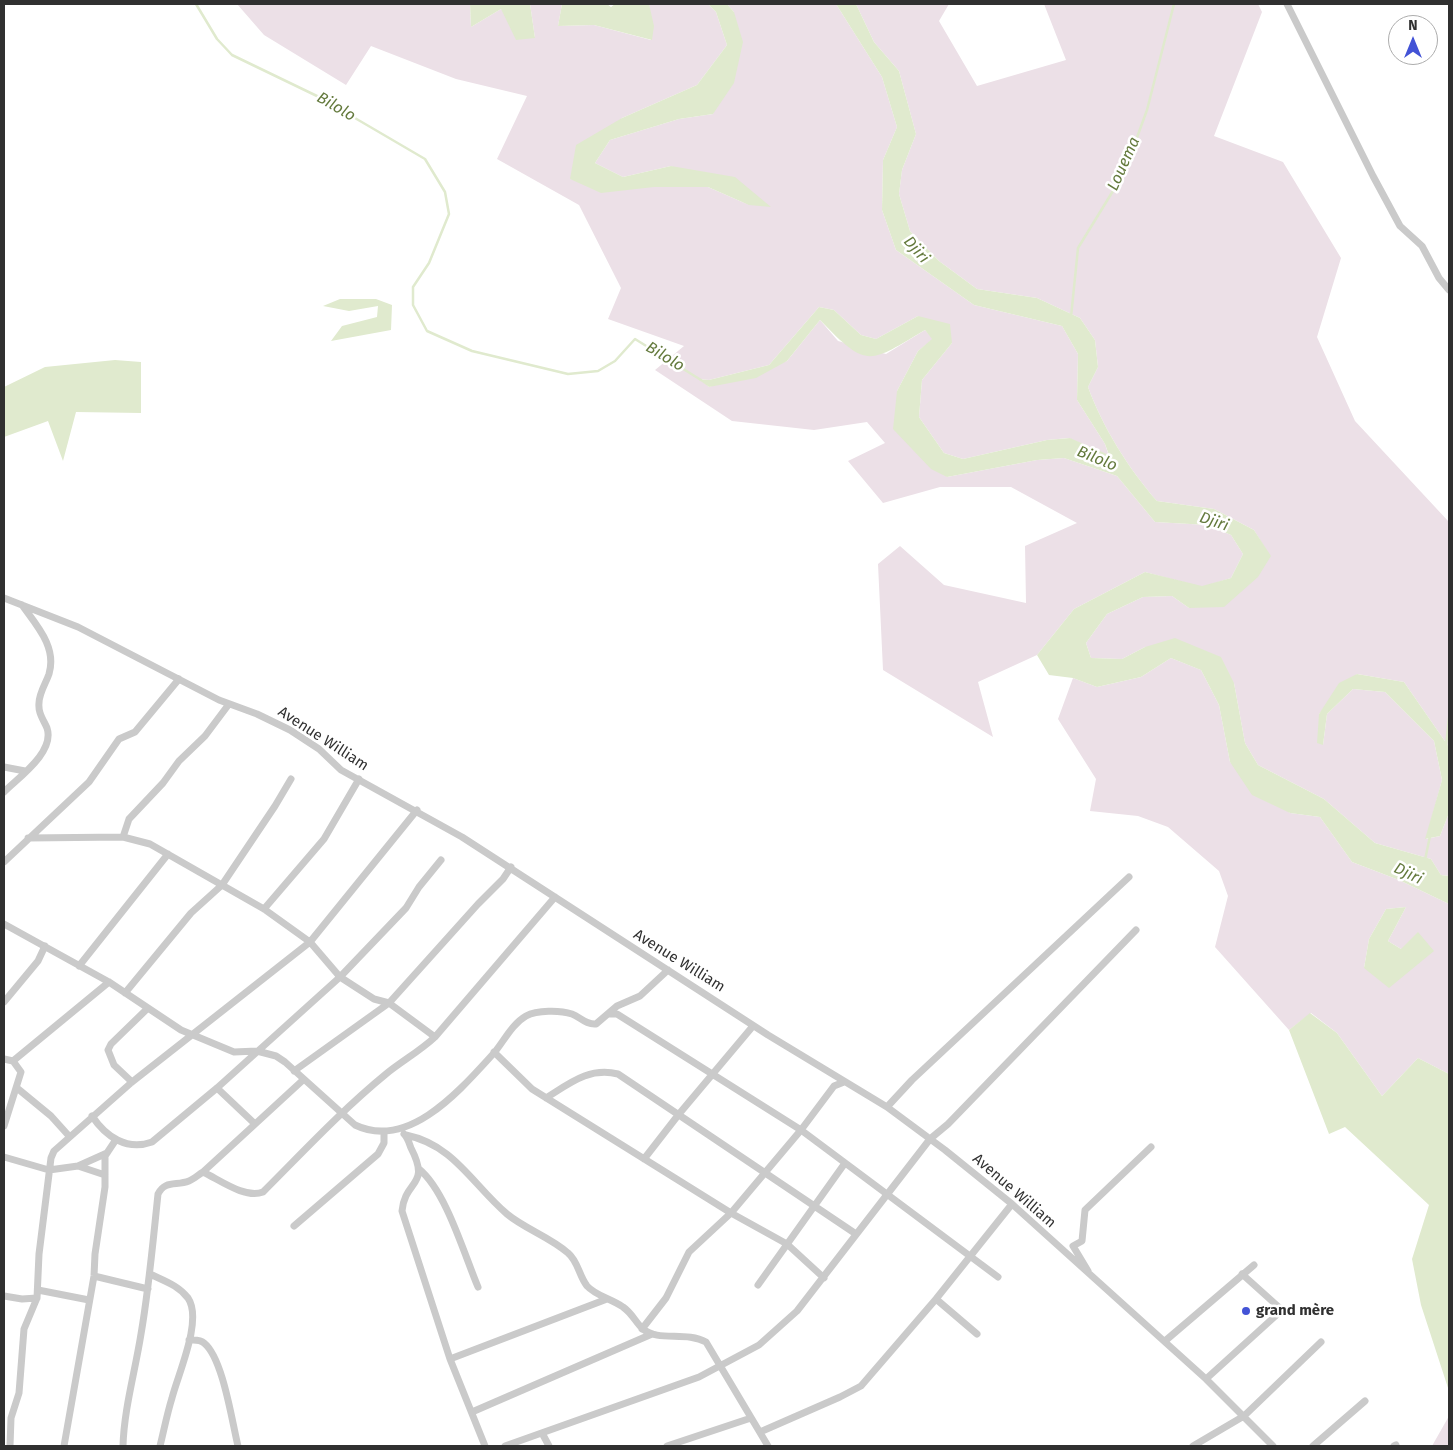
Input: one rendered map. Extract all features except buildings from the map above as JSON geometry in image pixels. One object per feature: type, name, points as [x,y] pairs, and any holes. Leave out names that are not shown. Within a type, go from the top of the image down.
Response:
[{"type":"street","points":[[1287,4],[1400,226],[1422,246],[1438,278],[1449,290]]},
{"type":"street","name":"Avenue William","points":[[4,598],[78,627],[178,680],[290,730],[319,749],[341,770],[417,810],[510,867],[753,1026],[887,1107],[1012,1204],[1206,1379],[1273,1446]]},
{"type":"street","points":[[4,792],[44,751],[48,740],[47,728],[40,717],[38,702],[49,673],[52,658],[46,639],[21,605]]},
{"type":"street","points":[[4,862],[88,782],[119,739],[135,732],[178,680]]},
{"type":"street","points":[[124,837],[129,819],[163,783],[178,761],[205,736],[229,704]]},
{"type":"street","points":[[4,767],[25,771]]},
{"type":"street","points":[[125,993],[192,913],[222,885],[275,806],[290,779]]},
{"type":"street","points":[[264,909],[324,839],[359,779]]},
{"type":"street","points":[[10,1446],[11,1418],[19,1393],[24,1329],[37,1298],[39,1254],[49,1170],[54,1151],[132,1082],[310,942],[417,810]]},
{"type":"street","points":[[28,838],[124,837],[150,844],[264,909],[310,942],[340,977],[374,999],[389,1003],[435,1037]]},
{"type":"street","points":[[79,966],[168,854]]},
{"type":"street","points":[[92,1116],[105,1133],[115,1141],[143,1145],[152,1142],[217,1088],[340,977],[406,908],[419,886],[442,860]]},
{"type":"street","points":[[294,1071],[389,1003],[478,904],[503,880],[510,867]]},
{"type":"street","points":[[887,1107],[912,1080],[1129,877]]},
{"type":"street","points":[[203,1172],[247,1193],[256,1194],[263,1192],[341,1114],[385,1074],[425,1047],[435,1037],[555,897]]},
{"type":"street","points":[[4,924],[109,982],[192,1035],[234,1052],[256,1051],[276,1056],[285,1062],[341,1114],[365,1130],[397,1130],[427,1117],[494,1052],[516,1024],[528,1015],[558,1012],[572,1014],[593,1025],[599,1023],[605,1015],[617,1006],[640,996],[668,970]]},
{"type":"street","points":[[505,1446],[699,1377],[759,1344],[781,1327],[824,1278],[930,1139],[948,1124],[1136,930]]},
{"type":"street","points":[[4,1002],[38,961],[44,946]]},
{"type":"street","points":[[13,1061],[109,982]]},
{"type":"street","points":[[132,1082],[114,1065],[108,1050],[111,1044],[148,1008]]},
{"type":"street","points":[[605,1015],[617,1014],[801,1130],[998,1277]]},
{"type":"street","points":[[644,1159],[753,1026]]},
{"type":"street","points":[[494,1052],[519,1078],[546,1098],[731,1213],[787,1244],[824,1278]]},
{"type":"street","points":[[4,1059],[13,1061],[21,1072],[4,1126]]},
{"type":"street","points":[[546,1098],[588,1074],[603,1071],[618,1074],[856,1234]]},
{"type":"street","points":[[123,1446],[123,1422],[130,1398],[148,1289],[158,1194],[161,1188],[170,1183],[191,1180],[203,1172],[303,1080]]},
{"type":"street","points":[[642,1329],[666,1298],[689,1252],[731,1213],[801,1130],[834,1086],[844,1082]]},
{"type":"street","points":[[17,1088],[51,1116],[69,1136]]},
{"type":"street","points":[[217,1088],[255,1124]]},
{"type":"street","points":[[397,1130],[434,1144],[450,1156],[507,1214],[568,1253],[582,1273],[587,1285],[607,1299],[623,1307],[642,1329],[652,1334],[683,1335],[706,1342],[768,1446]]},
{"type":"street","points":[[294,1226],[378,1154],[384,1143],[384,1131]]},
{"type":"street","points":[[406,1135],[418,1157],[420,1175],[406,1196],[402,1211],[450,1359],[485,1446]]},
{"type":"street","points":[[64,1446],[94,1276],[107,1153],[115,1141]]},
{"type":"street","points":[[1092,1277],[1073,1246],[1082,1241],[1085,1210],[1151,1147]]},
{"type":"street","points":[[4,1157],[49,1170],[78,1166],[107,1153]]},
{"type":"street","points":[[758,1285],[845,1163]]},
{"type":"street","points":[[78,1166],[105,1175]]},
{"type":"street","points":[[419,1169],[431,1180],[446,1209],[478,1286]]},
{"type":"street","points":[[760,1432],[840,1398],[861,1386],[936,1299],[969,1254],[1012,1204]]},
{"type":"street","points":[[1165,1342],[1254,1265]]},
{"type":"street","points":[[150,1274],[174,1284],[189,1300],[193,1312],[189,1340],[170,1402],[160,1446]]},
{"type":"street","points":[[1206,1379],[1282,1310],[1242,1274]]},
{"type":"street","points":[[94,1276],[148,1289]]},
{"type":"street","points":[[38,1290],[89,1300]]},
{"type":"street","points":[[4,1296],[22,1299],[37,1298]]},
{"type":"street","points":[[450,1359],[607,1299]]},
{"type":"street","points":[[936,1299],[977,1334]]},
{"type":"street","points":[[472,1412],[652,1334]]},
{"type":"street","points":[[189,1340],[200,1340],[209,1349],[224,1382],[238,1446]]},
{"type":"street","points":[[1193,1446],[1244,1416],[1321,1342]]},
{"type":"street","points":[[1313,1446],[1365,1401]]},
{"type":"street","points":[[667,1446],[752,1418]]},
{"type":"street","points":[[542,1433],[549,1446]]},
{"type":"shaded area","points":[[237,4],[470,4],[471,27],[501,9],[535,38],[530,4],[562,4],[558,26],[594,25],[651,40],[649,4],[708,4],[716,12],[727,45],[697,85],[622,118],[570,179],[654,187],[708,187],[749,205],[671,166],[623,177],[595,163],[610,140],[679,119],[713,114],[734,12],[727,4],[836,4],[882,77],[897,127],[883,160],[882,210],[896,250],[974,305],[1062,326],[1078,354],[1077,400],[1105,444],[1109,456],[1069,438],[1047,440],[963,459],[944,453],[919,417],[922,380],[952,343],[918,316],[876,339],[861,335],[834,310],[819,307],[769,365],[709,380],[700,379],[709,387],[787,361],[820,320],[838,341],[886,354],[925,330],[933,339],[918,351],[897,391],[947,477],[1037,460],[1064,458],[1117,476],[1155,522],[1208,525],[1231,535],[1243,554],[1231,578],[1202,587],[1145,572],[1074,609],[1037,655],[978,682],[993,737],[883,670],[878,564],[900,546],[944,585],[1026,603],[1025,546],[1077,523],[1011,487],[940,487],[883,503],[848,461],[885,443],[867,422],[814,430],[732,421],[655,370],[684,346],[608,319],[621,288],[579,205],[497,159],[527,96],[456,79],[371,46],[346,85],[264,35]]},
{"type":"shaded area","points":[[856,4],[949,4],[939,21],[977,86],[1066,60],[1044,4],[1258,4],[1262,12],[1214,136],[1283,162],[1341,258],[1317,337],[1355,421],[1449,522],[1449,747],[1404,682],[1357,674],[1319,714],[1323,745],[1327,714],[1353,689],[1385,692],[1434,741],[1442,780],[1426,839],[1440,836],[1449,813],[1449,876],[1441,875],[1431,859],[1375,843],[1324,799],[1258,765],[1245,743],[1234,683],[1145,647],[1122,659],[1091,658],[1086,643],[1107,614],[1143,597],[1172,596],[1189,608],[1270,556],[1254,530],[1214,509],[1157,501],[1147,489],[1109,433],[1088,387],[1098,367],[1095,340],[1080,318],[1037,298],[977,289],[939,261],[910,231],[899,194],[902,170],[916,134],[899,71],[874,42]]},
{"type":"shaded area","points":[[1171,658],[1201,670],[1219,705],[1230,762],[1290,813],[1320,817],[1352,862],[1399,880],[1449,904],[1449,1074],[1418,1058],[1382,1096],[1337,1033],[1311,1013],[1289,1030],[1215,947],[1228,896],[1219,871],[1168,827],[1138,816],[1090,811],[1096,779],[1058,719],[1073,678],[1097,687],[1141,677]],"holes":[[[1406,907],[1388,941],[1401,949],[1364,968],[1369,939],[1386,909]]]},
{"type":"shaded area","points":[[1449,1416],[1449,1446],[1432,1446]]},
{"type":"water","points":[[470,4],[530,4],[535,38],[516,40],[501,9],[471,27]]},
{"type":"water","points":[[562,4],[607,4],[611,7],[615,4],[649,4],[654,26],[652,40],[594,25],[558,26]]},
{"type":"water","points":[[708,4],[727,4],[734,12],[743,42],[734,83],[713,114],[679,119],[610,140],[595,163],[623,177],[671,166],[735,177],[771,207],[749,205],[708,187],[654,187],[601,193],[570,179],[576,145],[622,118],[697,85],[727,45],[716,12]]},
{"type":"water","name":"Djiri","points":[[836,4],[856,4],[874,42],[899,71],[916,134],[902,170],[899,194],[910,231],[939,261],[977,289],[1037,298],[1080,318],[1095,340],[1098,367],[1088,387],[1109,433],[1147,489],[1157,501],[1214,509],[1254,530],[1271,556],[1258,577],[1224,607],[1189,608],[1172,596],[1143,597],[1107,614],[1086,643],[1091,658],[1122,659],[1145,647],[1175,638],[1221,657],[1234,683],[1245,743],[1258,765],[1324,799],[1375,843],[1431,859],[1441,875],[1449,876],[1449,904],[1399,880],[1352,862],[1320,817],[1290,813],[1252,795],[1230,762],[1219,705],[1201,670],[1171,658],[1141,677],[1097,687],[1073,678],[1049,675],[1037,655],[1074,609],[1145,572],[1202,586],[1231,578],[1243,554],[1231,535],[1208,525],[1155,522],[1117,476],[1064,458],[1037,460],[947,477],[931,469],[893,429],[897,391],[918,351],[932,339],[925,330],[880,355],[870,356],[860,354],[849,347],[820,320],[787,361],[756,378],[709,387],[698,379],[709,380],[769,365],[819,307],[834,310],[861,335],[876,339],[918,316],[950,324],[952,343],[922,380],[919,417],[944,453],[963,459],[1047,440],[1070,438],[1109,455],[1105,444],[1077,400],[1078,354],[1062,326],[974,305],[896,250],[882,210],[883,160],[897,127],[882,77]]},
{"type":"water","points":[[340,299],[376,299],[392,305],[391,330],[331,341],[342,326],[377,317],[378,306],[349,311],[323,306]]},
{"type":"water","points":[[115,360],[141,362],[141,413],[76,412],[63,461],[48,421],[4,437],[4,387],[45,367]]},
{"type":"water","points":[[1357,674],[1404,682],[1449,747],[1449,813],[1440,836],[1425,839],[1442,780],[1434,741],[1385,692],[1353,689],[1327,714],[1323,745],[1317,743],[1319,714],[1339,683]]},
{"type":"water","points":[[1406,907],[1388,941],[1401,949],[1418,932],[1434,951],[1389,988],[1364,968],[1369,939],[1386,909]]},
{"type":"water","points":[[1310,1013],[1337,1033],[1382,1096],[1418,1058],[1449,1074],[1449,1391],[1421,1305],[1412,1259],[1429,1205],[1345,1127],[1329,1134],[1289,1030]]},
{"type":"waterway","name":"Bilolo","points":[[196,4],[217,39],[232,55],[319,97],[425,159],[445,192],[449,214],[429,263],[413,287],[413,305],[427,331],[472,351],[568,374],[598,371],[615,361],[635,339],[701,380]]},
{"type":"waterway","name":"Louema","points":[[1071,317],[1078,248],[1124,173],[1147,110],[1174,4]]},
{"type":"waterway","points":[[1446,746],[1449,718]]},
{"type":"waterway","points":[[1425,860],[1430,836]]},
{"type":"place","name":"grand mère","points":[[1246,1311]]}]
